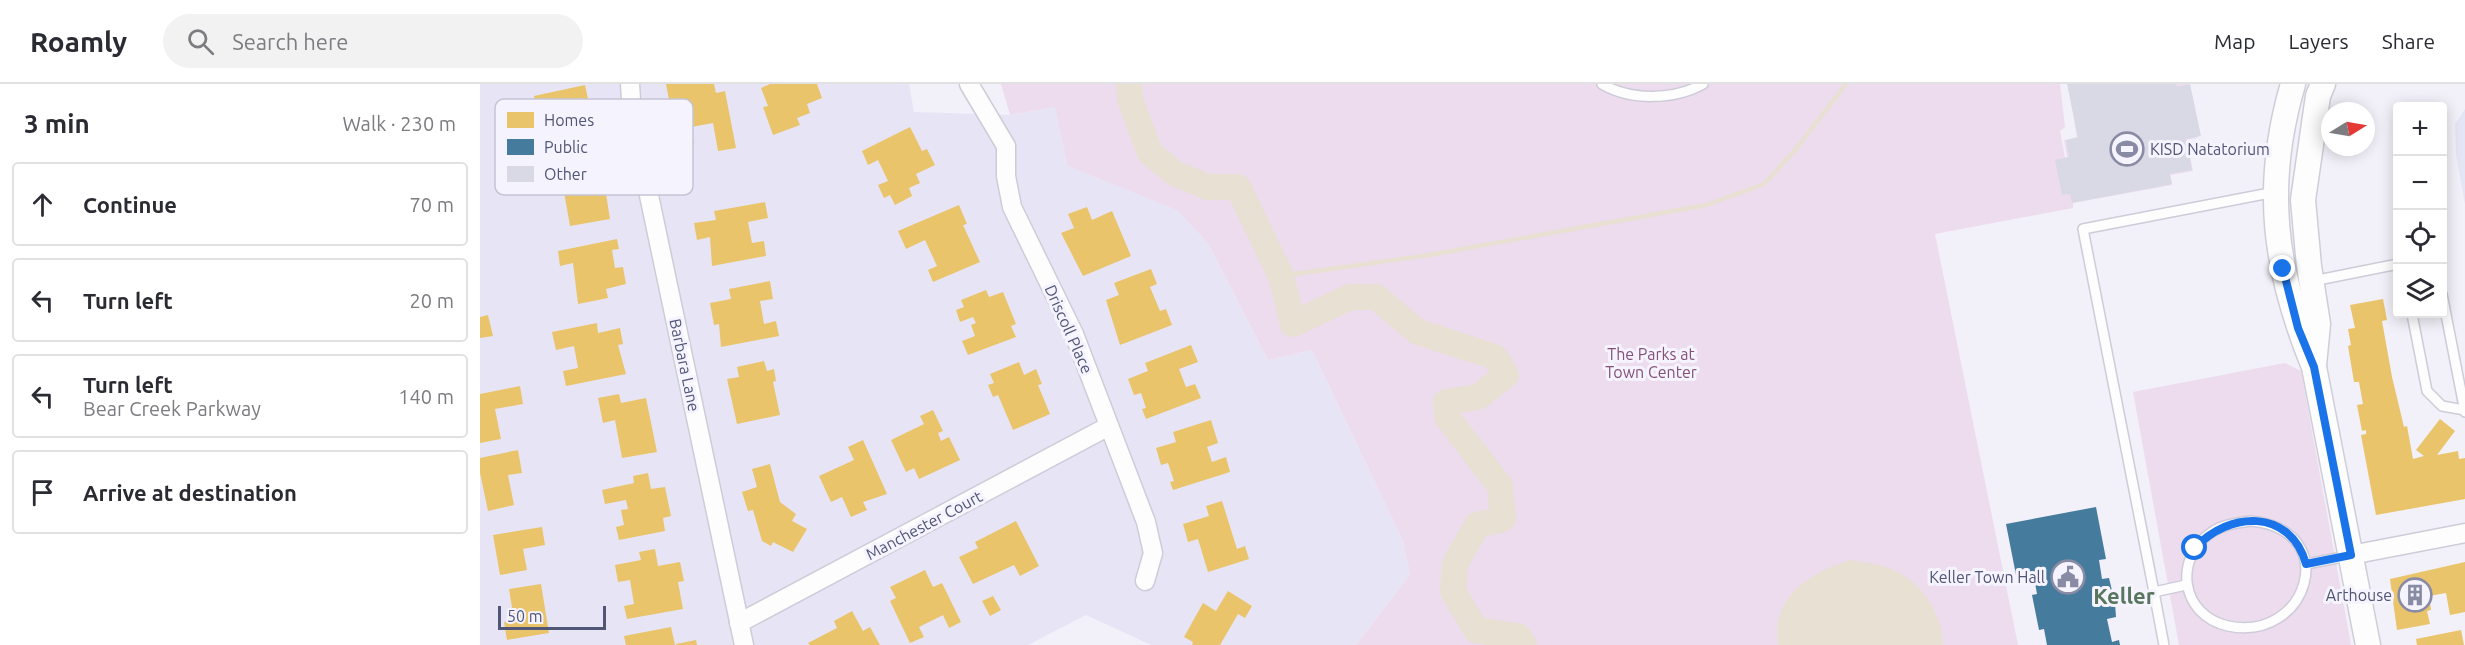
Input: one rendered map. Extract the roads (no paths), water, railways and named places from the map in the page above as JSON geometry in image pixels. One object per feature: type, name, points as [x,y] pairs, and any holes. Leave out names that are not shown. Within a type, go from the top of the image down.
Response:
[{"type":"main road","points":[[2293,84],[2283,118],[2274,208],[2283,269],[2298,328],[2314,367],[2368,645]]},
{"type":"main road","points":[[2314,367],[2318,324],[2311,282],[2303,200],[2314,117],[2323,84]]},
{"type":"street","name":"Barbara Lane","points":[[630,84],[631,99]]},
{"type":"street","name":"Driscoll Place","points":[[969,84],[1006,146],[1006,176],[1012,207],[1074,334],[1146,522],[1153,553],[1145,581]]},
{"type":"street","name":"Barbara Lane","points":[[649,195],[744,645]]},
{"type":"street","name":"Manchester Court","points":[[739,623],[1109,426]]},
{"type":"street","points":[[2351,555],[2465,533]]},
{"type":"lane","points":[[1602,84],[1620,92],[1651,96],[1681,92],[1703,84]]},
{"type":"lane","points":[[2164,645],[2084,229],[2275,192]]},
{"type":"lane","points":[[2311,282],[2393,265]]},
{"type":"lane","points":[[2413,318],[2427,391],[2442,406],[2465,411],[2447,318]]},
{"type":"lane","points":[[2262,522],[2288,532],[2297,542],[2306,564],[2305,585],[2294,604],[2274,620],[2253,627],[2228,626],[2205,616],[2190,598],[2186,585],[2188,562],[2195,548],[2213,531],[2238,523],[2262,522]]},
{"type":"lane","points":[[2306,564],[2351,555]]},
{"type":"lane","points":[[2154,592],[2186,585]]},
{"type":"waterway","points":[[1129,84],[1130,99],[1150,153],[1176,174],[1208,187],[1238,187],[1281,276],[1293,324],[1350,297],[1376,297],[1418,332],[1495,357],[1506,375],[1478,397],[1446,402],[1447,417],[1500,486],[1503,519],[1477,525],[1455,564],[1453,591],[1476,630],[1518,636],[1524,645]]},
{"type":"waterway","points":[[1281,276],[1429,255],[1706,205],[1764,184],[1796,149],[1846,84]]},
{"type":"place","name":"KISD Natatorium","points":[[2127,149]]},
{"type":"place","name":"Keller Town Hall","points":[[2068,577]]},
{"type":"place","name":"Arthouse","points":[[2415,595]]},
{"type":"district","name":"Keller","points":[[2124,596]]},
{"type":"park label","name":"The Parks at Town Center","points":[[1651,363]]}]
